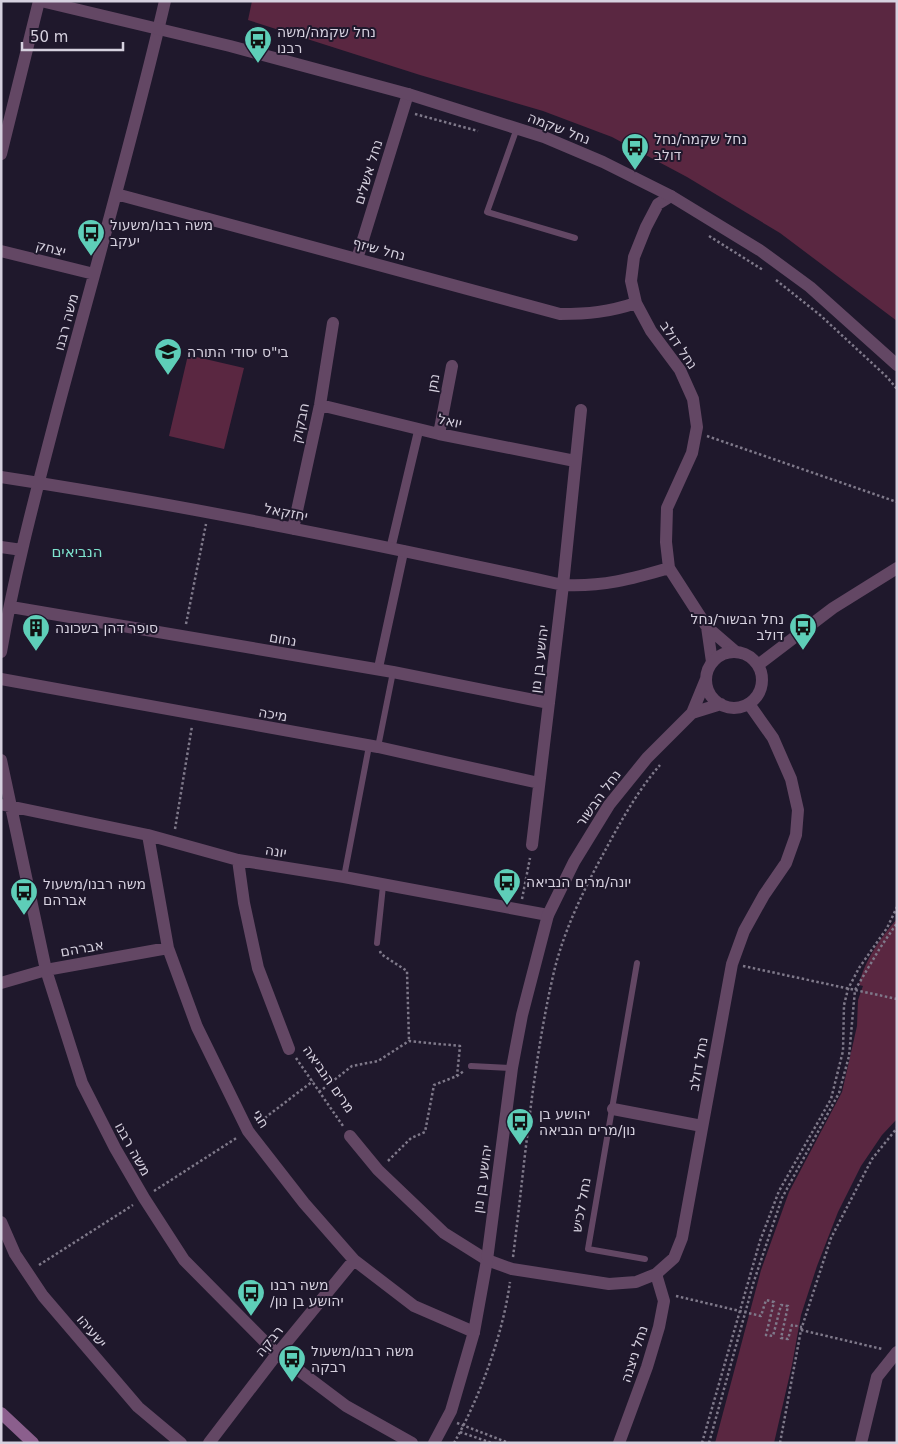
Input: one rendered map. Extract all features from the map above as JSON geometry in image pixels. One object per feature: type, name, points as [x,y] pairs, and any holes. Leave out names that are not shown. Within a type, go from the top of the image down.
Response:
[{"type":"main road","points":[[1,1413],[33,1443]]},
{"type":"street","name":"נחל שקמה","points":[[40,1],[230,46],[408,94],[544,137],[603,162],[671,196],[761,251],[810,287],[897,365]]},
{"type":"street","points":[[1,154],[40,1]]},
{"type":"street","name":"משה רבנו","points":[[1,652],[38,482],[116,194],[164,1]]},
{"type":"street","name":"נחל אשלים","points":[[358,259],[408,94]]},
{"type":"street","name":"נחל שיזף","points":[[116,194],[560,314],[589,314],[614,311],[636,303]]},
{"type":"street","name":"נחל דולב","points":[[671,196],[658,204],[646,227],[634,258],[631,281],[636,303],[651,331],[680,370],[693,399],[697,427],[692,453],[667,508],[665,534],[669,568],[707,627],[736,652]]},
{"type":"street","name":"יצחק","points":[[1,251],[94,274]]},
{"type":"street","name":"חבקוק","points":[[293,529],[320,405],[333,323]]},
{"type":"street","name":"נתן","points":[[439,434],[452,366]]},
{"type":"street","name":"יואל","points":[[320,405],[439,434],[575,461]]},
{"type":"street","name":"יהושע בן נון","points":[[532,846],[563,585],[581,410]]},
{"type":"street","points":[[378,670],[419,429]]},
{"type":"street","name":"יחזקאל","points":[[1,477],[38,482],[398,548],[563,585],[589,586],[623,581],[669,568]]},
{"type":"street","points":[[1,547],[22,550]]},
{"type":"street","points":[[758,665],[833,608],[897,568]]},
{"type":"street","name":"נחום","points":[[10,607],[393,672],[549,703]]},
{"type":"street","name":"נחל דולב","points":[[707,627],[712,662]]},
{"type":"street","points":[[736,652],[749,656],[758,665],[762,683],[760,691],[749,704],[733,708],[721,704],[710,694],[706,679],[708,670],[712,662],[723,654],[736,652]]},
{"type":"street","name":"מיכה","points":[[1,679],[373,746],[539,783]]},
{"type":"street","name":"נחל הבשור","points":[[548,915],[574,862],[609,805],[647,758],[692,713],[706,679]]},
{"type":"street","name":"נחל הבשור","points":[[692,713],[721,704]]},
{"type":"street","name":"נחל דולב","points":[[487,1260],[512,1269],[609,1284],[636,1282],[656,1274],[674,1258],[682,1238],[732,964],[744,931],[764,895],[786,863],[796,835],[798,810],[791,779],[773,738],[749,704]]},
{"type":"street","name":"משה רבנו","points":[[1,760],[6,805],[46,970],[82,1083],[115,1148],[144,1198],[184,1260],[277,1354],[346,1406],[412,1443]]},
{"type":"street","name":"יונה","points":[[6,805],[148,835],[238,860],[548,915]]},
{"type":"street","name":"חגי","points":[[148,835],[168,948],[197,1027],[248,1131],[304,1203],[354,1260],[414,1306],[474,1332]]},
{"type":"street","name":"מרים הנביאה","points":[[238,860],[244,903],[258,968],[289,1049]]},
{"type":"street","name":"יהושע בן נון","points":[[434,1443],[451,1411],[474,1332],[487,1260],[512,1068],[522,1015],[548,915]]},
{"type":"street","name":"אברהם","points":[[1,983],[46,970],[168,948]]},
{"type":"street","points":[[613,1109],[702,1126]]},
{"type":"street","name":"מרים הנביאה","points":[[350,1136],[378,1170],[444,1233],[487,1260]]},
{"type":"street","name":"ישעיהו","points":[[1,1222],[15,1254],[43,1296],[138,1407],[181,1443]]},
{"type":"street","name":"רבקה","points":[[209,1443],[277,1354],[354,1260]]},
{"type":"street","name":"נחל ניצנה","points":[[620,1443],[659,1327],[664,1301],[656,1274]]},
{"type":"street","points":[[862,1443],[877,1377],[897,1352]]},
{"type":"lane","points":[[517,128],[487,212],[575,238]]},
{"type":"lane","points":[[344,878],[373,746],[393,672]]},
{"type":"lane","points":[[377,943],[384,886]]},
{"type":"lane","name":"נחל לכיש","points":[[637,963],[588,1249],[645,1259]]},
{"type":"lane","points":[[471,1066],[512,1068]]},
{"type":"path","points":[[402,111],[485,133]]},
{"type":"path","points":[[707,235],[768,273]]},
{"type":"path","points":[[775,279],[820,315],[887,377],[897,389]]},
{"type":"path","points":[[696,433],[897,502]]},
{"type":"path","points":[[184,637],[208,513]]},
{"type":"path","points":[[173,842],[194,715]]},
{"type":"path","points":[[454,1443],[464,1426],[491,1360],[509,1291],[537,1063],[553,975],[588,882],[608,844],[645,784],[664,760]]},
{"type":"path","points":[[520,910],[532,846]]},
{"type":"path","points":[[702,1443],[760,1241],[779,1191],[831,1099],[843,1051],[844,1005],[848,989],[859,968],[887,928],[897,908]]},
{"type":"path","points":[[709,1443],[745,1313],[782,1198],[839,1093],[848,1056],[855,990],[897,923]]},
{"type":"path","points":[[377,943],[381,954],[406,971],[409,1041]]},
{"type":"path","points":[[732,964],[897,999]]},
{"type":"path","points":[[319,1092],[352,1066],[378,1061],[409,1041],[460,1046],[458,1076]]},
{"type":"path","name":"מרים הנביאה","points":[[289,1049],[350,1136]]},
{"type":"path","points":[[378,1170],[411,1138],[425,1132],[434,1085],[458,1076],[471,1066]]},
{"type":"path","points":[[27,1273],[248,1131],[312,1081]]},
{"type":"path","points":[[780,1443],[802,1328],[831,1238],[872,1159],[897,1128]]},
{"type":"path","points":[[670,1295],[761,1316],[766,1300],[774,1302],[766,1335],[773,1336],[781,1305],[788,1306],[781,1338],[788,1339],[792,1325],[875,1348]]},
{"type":"path","points":[[447,1419],[509,1443]]},
{"type":"path","points":[[460,1432],[492,1443]]},
{"type":"shaded area","points":[[252,1],[897,1],[897,321],[780,233],[687,177],[612,137],[543,111],[420,75],[248,20]]},
{"type":"shaded area","points":[[188,355],[244,368],[224,449],[169,436]]},
{"type":"shaded area","points":[[897,919],[897,1119],[882,1135],[861,1166],[838,1212],[817,1266],[801,1315],[792,1365],[774,1443],[715,1443],[761,1270],[789,1192],[842,1092],[857,1026],[858,1000],[863,986],[859,985],[861,976],[874,950]]},
{"type":"place","name":"נחל שקמה/משה רבנו","points":[[258,64]]},
{"type":"place","name":"נחל שקמה/נחל דולב","points":[[635,171]]},
{"type":"place","name":"משה רבנו/משעול יעקב","points":[[91,257]]},
{"type":"place","name":"בי\"ס יסודי התורה","points":[[168,376]]},
{"type":"place","name":"נחל הבשור/נחל דולב","points":[[803,651]]},
{"type":"place","name":"סופר דהן בשכונה","points":[[36,652]]},
{"type":"place","name":"יונה/מרים הנביאה","points":[[507,906]]},
{"type":"place","name":"משה רבנו/משעול אברהם","points":[[24,916]]},
{"type":"place","name":"יהושע בן נון/מרים הנביאה","points":[[520,1146]]},
{"type":"place","name":"משה רבנו /יהושע בן נון","points":[[251,1317]]},
{"type":"place","name":"משה רבנו/משעול רבקה","points":[[292,1383]]},
{"type":"district","name":"הנביאים","points":[[77,552]]}]
